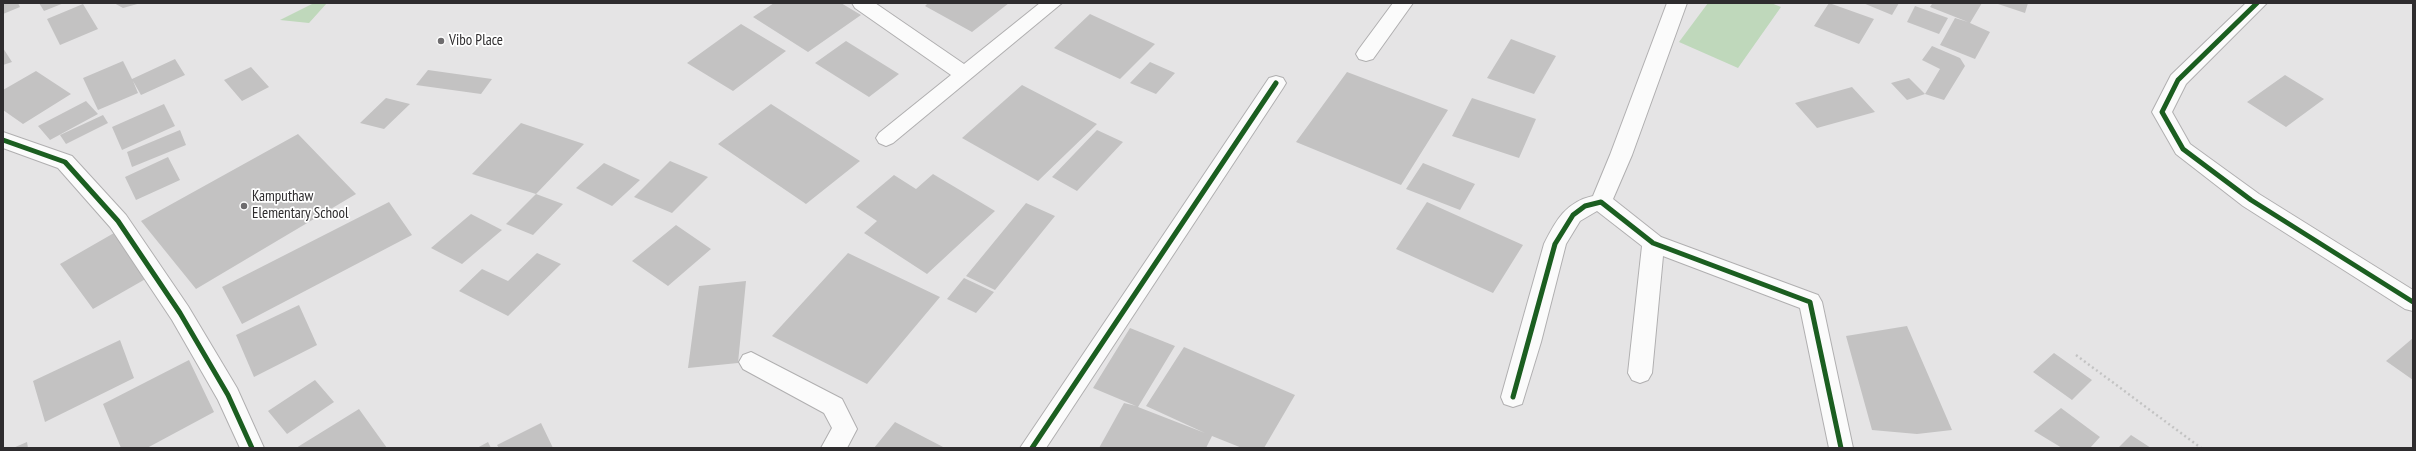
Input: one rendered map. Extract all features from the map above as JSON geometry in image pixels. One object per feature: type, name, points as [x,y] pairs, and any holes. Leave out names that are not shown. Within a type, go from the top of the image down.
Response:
[{"type":"street","points":[[862,3],[964,74]]},
{"type":"street","points":[[886,138],[1052,3]]},
{"type":"street","points":[[1366,54],[1403,3]]},
{"type":"street","points":[[1601,202],[1621,155],[1677,3]]},
{"type":"street","points":[[2256,3],[2178,80],[2162,112],[2183,149],[2251,200],[2413,302]]},
{"type":"street","points":[[1032,448],[1276,83]]},
{"type":"street","points":[[3,140],[65,162],[118,221],[180,313],[228,395],[252,448]]},
{"type":"street","points":[[1513,397],[1538,308],[1547,265],[1557,238],[1578,210],[1590,203],[1601,202],[1653,243],[1810,302],[1841,448]]},
{"type":"street","points":[[1640,373],[1653,243]]},
{"type":"street","points":[[751,362],[833,406],[845,429],[834,448]]},
{"type":"path","points":[[2076,355],[2201,448]]},
{"type":"green space","points":[[314,3],[327,3],[309,23],[280,20]]},
{"type":"green space","points":[[1708,3],[1771,3],[1781,7],[1738,68],[1679,42]]},
{"type":"building","points":[[3,3],[18,3],[20,7],[3,14]]},
{"type":"building","points":[[39,3],[64,3],[44,11]]},
{"type":"building","points":[[114,3],[141,3],[123,8]]},
{"type":"building","points":[[774,3],[841,3],[861,15],[808,52],[753,17]]},
{"type":"building","points":[[928,3],[1009,3],[972,32],[925,6]]},
{"type":"building","points":[[1829,3],[1874,19],[1859,44],[1814,26]]},
{"type":"building","points":[[1863,3],[1899,3],[1892,15]]},
{"type":"building","points":[[1929,3],[1982,3],[1970,23],[1990,32],[1975,59],[1940,45],[1955,18],[1968,22],[1930,7],[1932,4]]},
{"type":"building","points":[[1995,3],[2028,3],[2025,13]]},
{"type":"building","points":[[83,4],[98,29],[60,45],[47,19]]},
{"type":"building","points":[[1915,6],[1948,18],[1939,34],[1907,22]]},
{"type":"building","points":[[1090,14],[1155,44],[1120,79],[1054,48]]},
{"type":"building","points":[[741,24],[786,51],[733,91],[687,63]]},
{"type":"building","points":[[1511,39],[1556,56],[1534,94],[1487,78]]},
{"type":"building","points":[[846,41],[899,74],[869,97],[815,63]]},
{"type":"building","points":[[1932,46],[1960,58],[1965,66],[1944,100],[1925,94],[1940,69],[1922,60]]},
{"type":"building","points":[[3,48],[12,62],[3,65]]},
{"type":"building","points":[[175,59],[185,75],[141,95],[133,81],[138,93],[98,110],[83,78],[123,61],[132,79]]},
{"type":"building","points":[[1150,62],[1175,73],[1156,94],[1130,83]]},
{"type":"building","points":[[251,67],[269,87],[242,101],[224,80]]},
{"type":"building","points":[[428,70],[492,79],[481,94],[416,85]]},
{"type":"building","points":[[36,71],[71,94],[23,124],[3,110],[3,90]]},
{"type":"building","points":[[1347,72],[1448,110],[1401,185],[1296,142]]},
{"type":"building","points":[[2285,75],[2324,99],[2286,127],[2247,102]]},
{"type":"building","points":[[1909,78],[1925,94],[1907,100],[1891,83]]},
{"type":"building","points":[[1022,85],[1097,124],[1038,181],[962,138]]},
{"type":"building","points":[[1852,87],[1875,112],[1817,128],[1795,103]]},
{"type":"building","points":[[386,98],[410,104],[384,129],[360,123]]},
{"type":"building","points":[[1472,98],[1536,119],[1519,158],[1452,136]]},
{"type":"building","points":[[86,101],[98,114],[50,140],[38,126]]},
{"type":"building","points":[[164,104],[175,126],[122,150],[112,127]]},
{"type":"building","points":[[771,104],[860,161],[806,204],[718,144]]},
{"type":"building","points":[[103,115],[108,123],[66,144],[60,135]]},
{"type":"building","points":[[521,123],[584,144],[536,194],[472,174]]},
{"type":"building","points":[[180,130],[186,145],[132,167],[127,152]]},
{"type":"building","points":[[1097,130],[1123,142],[1077,191],[1052,177]]},
{"type":"building","name":"Kamputhaw Elementary School","points":[[298,134],[356,194],[196,289],[141,221]]},
{"type":"building","points":[[168,157],[180,180],[136,200],[125,177]]},
{"type":"building","points":[[670,161],[708,177],[672,213],[634,197]]},
{"type":"building","points":[[604,163],[640,180],[612,206],[576,188]]},
{"type":"building","points":[[1423,163],[1475,184],[1460,210],[1406,189]]},
{"type":"building","points":[[933,174],[995,211],[927,274],[864,233],[877,221],[856,207],[894,175],[916,189]]},
{"type":"building","points":[[536,194],[563,204],[533,235],[506,224]]},
{"type":"building","points":[[389,202],[412,235],[242,324],[222,287]]},
{"type":"building","points":[[1427,202],[1523,245],[1493,293],[1396,249]]},
{"type":"building","points":[[1026,203],[1055,216],[995,290],[966,276]]},
{"type":"building","points":[[471,214],[502,230],[462,264],[431,248]]},
{"type":"building","points":[[676,225],[711,249],[668,286],[632,261]]},
{"type":"building","points":[[114,233],[149,277],[93,309],[60,264]]},
{"type":"building","points":[[537,253],[561,264],[508,316],[459,291],[482,269],[508,281]]},
{"type":"building","points":[[848,253],[940,297],[867,384],[772,336]]},
{"type":"building","points":[[964,278],[994,292],[976,313],[947,299]]},
{"type":"building","points":[[746,281],[738,363],[688,368],[699,286]]},
{"type":"building","points":[[299,305],[317,345],[254,377],[236,335]]},
{"type":"building","points":[[1907,326],[1952,430],[1917,434],[1872,430],[1846,336]]},
{"type":"building","points":[[1130,328],[1175,346],[1138,407],[1205,433],[1146,406],[1184,347],[1295,395],[1264,448],[1242,448],[1212,436],[1206,448],[1099,448],[1124,403],[1136,406],[1093,388]]},
{"type":"building","points":[[2413,338],[2413,380],[2386,361]]},
{"type":"building","points":[[120,340],[134,378],[45,422],[33,381]]},
{"type":"building","points":[[2054,353],[2092,380],[2072,400],[2033,372]]},
{"type":"building","points":[[189,360],[214,412],[147,448],[121,448],[103,404]]},
{"type":"building","points":[[315,380],[334,402],[287,434],[268,411]]},
{"type":"building","points":[[2061,408],[2100,437],[2090,448],[2062,448],[2034,431]]},
{"type":"building","points":[[359,409],[387,448],[296,448]]},
{"type":"building","points":[[895,422],[945,448],[874,448]]},
{"type":"building","points":[[541,423],[553,448],[499,448],[497,445]]},
{"type":"building","points":[[2131,435],[2151,448],[2118,448]]},
{"type":"building","points":[[27,442],[28,448],[13,448]]},
{"type":"building","points":[[488,442],[491,448],[477,448]]},
{"type":"cycle path","points":[[2257,3],[2178,80],[2162,112],[2183,149],[2251,200],[2413,302]]},
{"type":"cycle path","points":[[1032,448],[1276,83]]},
{"type":"cycle path","points":[[3,140],[65,162],[118,221],[180,313],[228,395],[252,448]]},
{"type":"cycle path","points":[[1513,397],[1532,331],[1549,261],[1555,244],[1563,228],[1573,215],[1585,206],[1601,202],[1653,243],[1810,302],[1841,448]]},
{"type":"place","name":"Vibo Place","points":[[441,41]]},
{"type":"place","name":"Kamputhaw Elementary School","points":[[244,206]]}]
